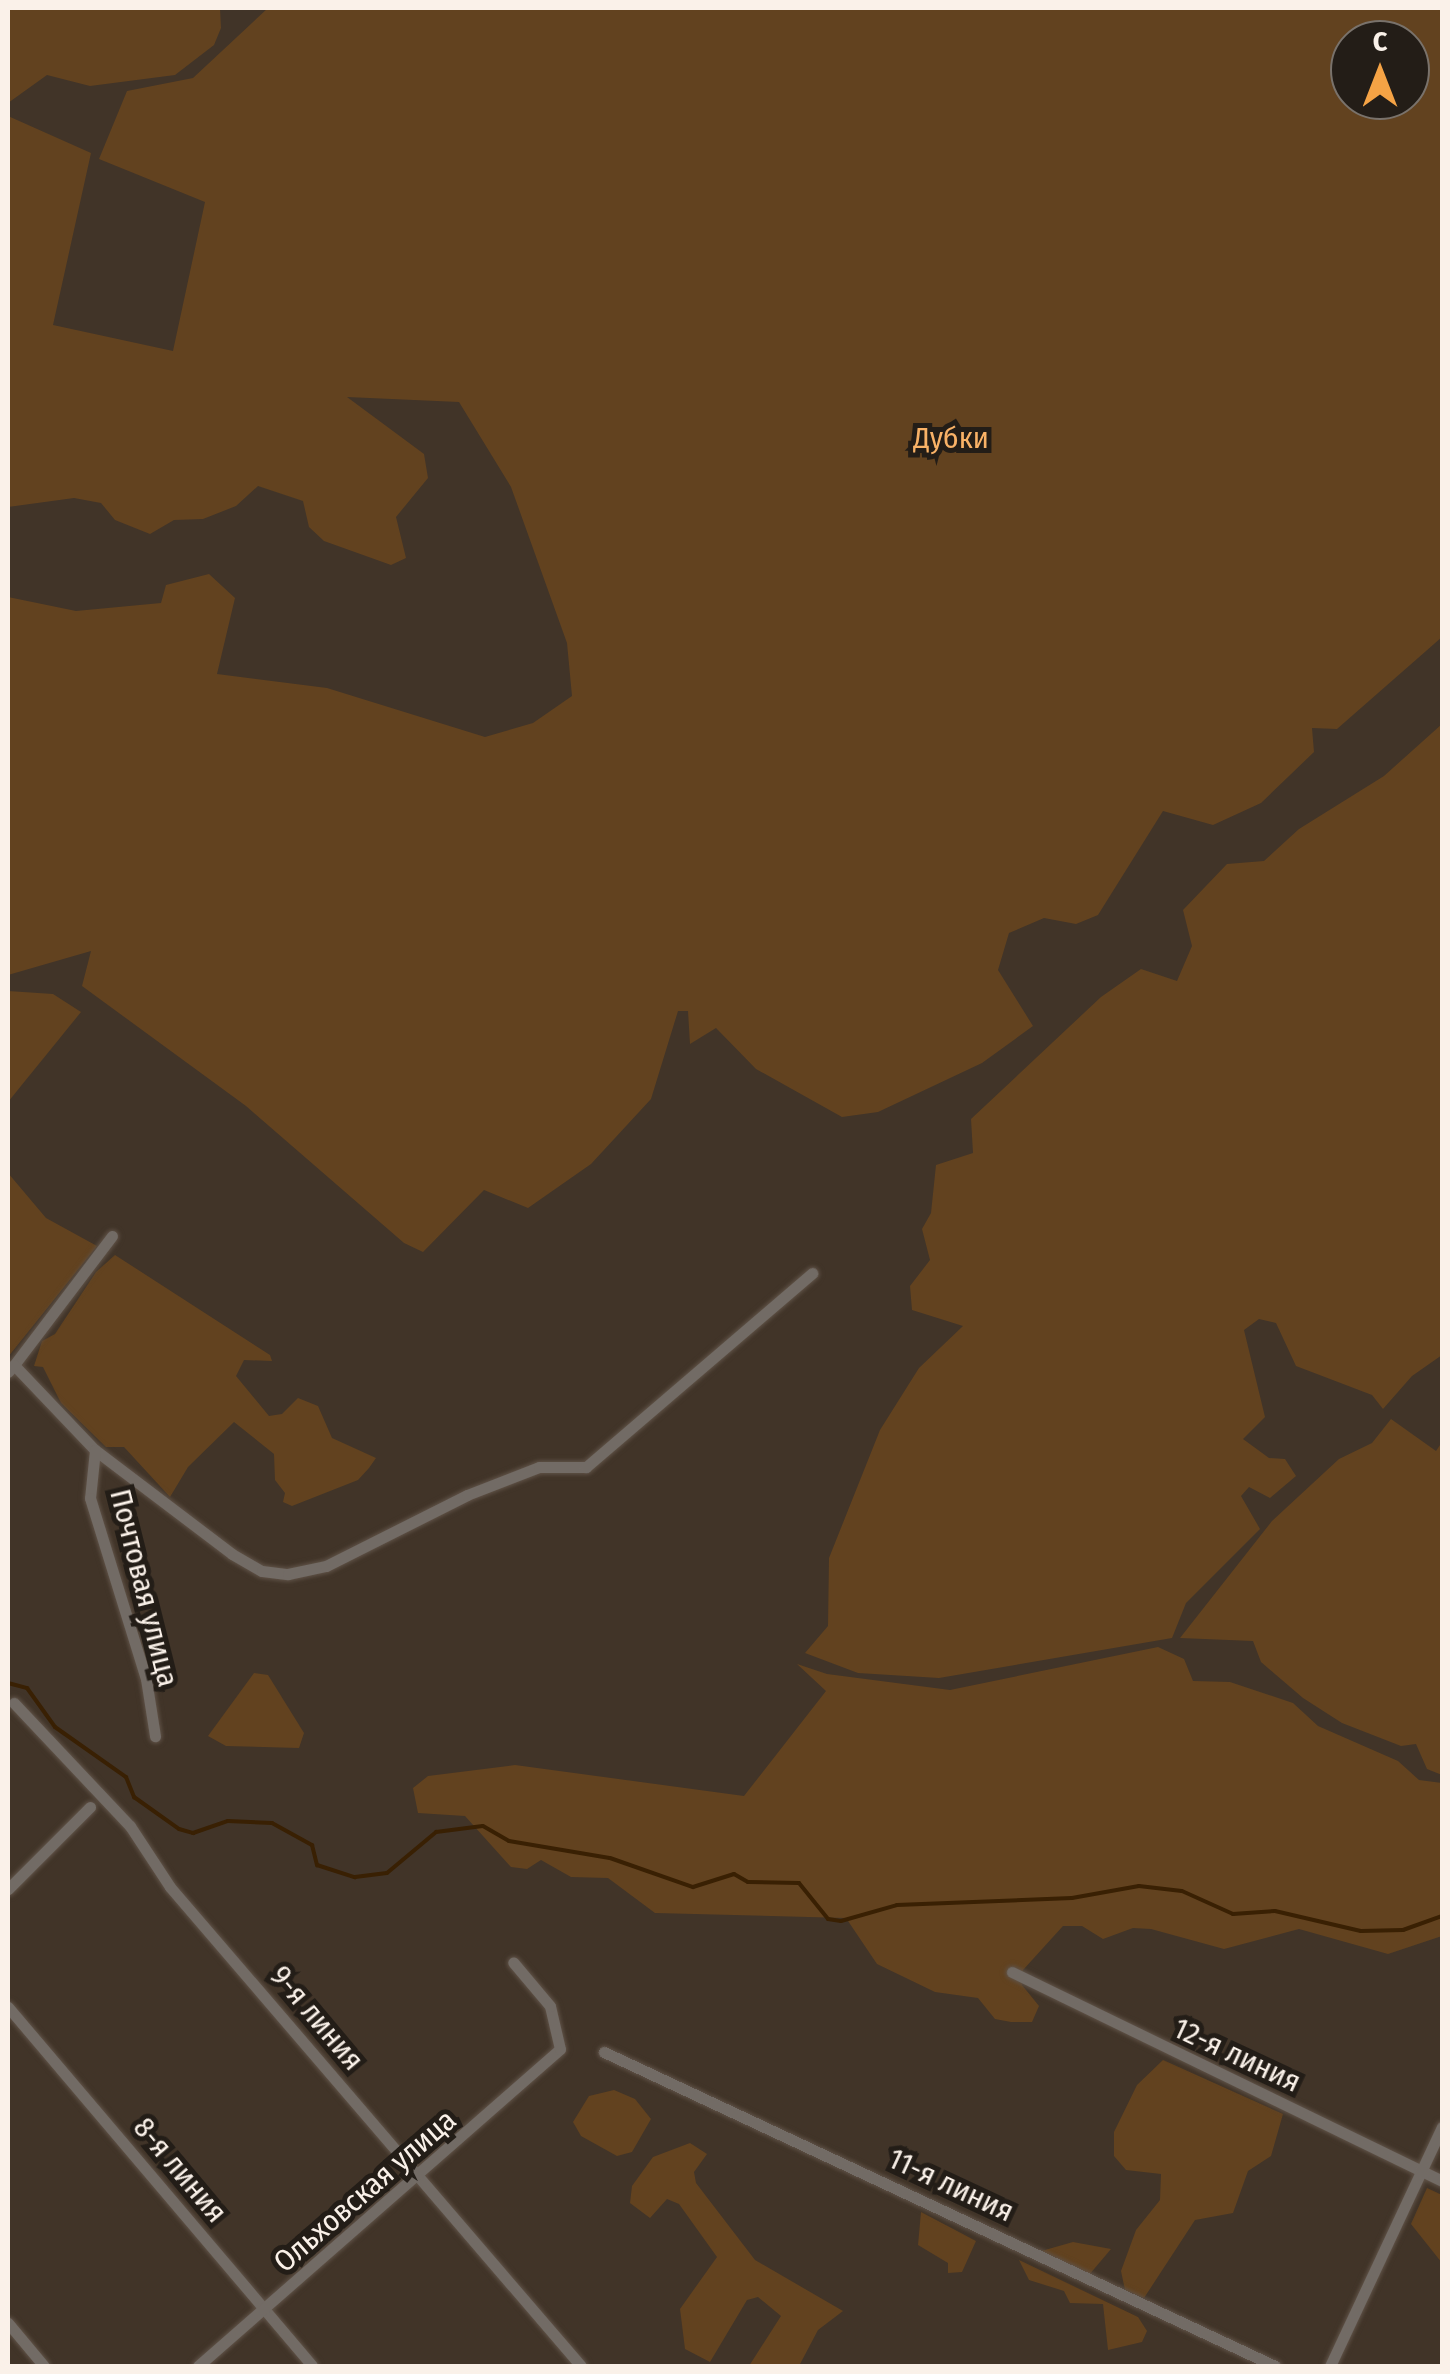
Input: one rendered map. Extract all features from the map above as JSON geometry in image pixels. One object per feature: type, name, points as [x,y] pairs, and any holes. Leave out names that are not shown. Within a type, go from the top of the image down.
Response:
[{"type":"street","points":[[112,1236],[11,1369],[96,1450],[262,1571],[288,1574],[326,1566],[468,1494],[539,1467],[586,1467],[812,1273]]},
{"type":"street","name":"Почтовая улица","points":[[96,1450],[90,1498],[146,1679],[155,1736]]},
{"type":"street","name":"9-я линия","points":[[14,1704],[130,1826],[170,1887],[581,2366]]},
{"type":"street","points":[[8,1889],[90,1807]]},
{"type":"street","name":"Ольховская улица","points":[[198,2366],[560,2050],[550,2006],[513,1962]]},
{"type":"street","name":"12-я линия","points":[[1012,1972],[1442,2181]]},
{"type":"street","name":"8-я линия","points":[[8,2007],[312,2366]]},
{"type":"street","name":"11-я линия","points":[[604,2052],[1276,2366]]},
{"type":"street","points":[[1330,2366],[1442,2127]]},
{"type":"street","points":[[8,2324],[44,2366]]},
{"type":"green space","points":[[8,8],[220,8],[221,28],[214,45],[175,75],[90,86],[47,75],[8,103]]},
{"type":"green space","name":"Дубки","points":[[268,8],[1442,8],[1442,637],[1337,729],[1312,728],[1314,752],[1261,803],[1213,825],[1163,811],[1098,915],[1076,924],[1044,918],[1009,933],[998,970],[1033,1026],[982,1063],[878,1112],[842,1117],[756,1069],[716,1028],[690,1044],[688,1011],[678,1011],[651,1099],[591,1164],[528,1208],[484,1190],[423,1252],[404,1243],[246,1106],[82,986],[91,951],[8,975],[8,597],[76,611],[161,603],[166,585],[209,574],[235,598],[217,674],[327,688],[485,737],[533,723],[572,696],[567,643],[511,487],[459,402],[347,397],[424,454],[428,478],[396,517],[406,558],[391,565],[324,541],[309,527],[303,501],[258,486],[236,506],[203,519],[174,520],[150,534],[115,520],[101,503],[74,498],[8,507],[8,116],[91,153],[53,325],[173,351],[205,202],[99,159],[127,91],[193,78]]},
{"type":"green space","points":[[1442,724],[1442,1355],[1412,1376],[1383,1409],[1372,1395],[1296,1366],[1276,1323],[1259,1319],[1244,1330],[1265,1417],[1243,1439],[1269,1458],[1285,1459],[1296,1476],[1270,1498],[1249,1487],[1241,1496],[1260,1529],[1186,1603],[1172,1638],[939,1678],[858,1673],[805,1653],[828,1626],[829,1558],[880,1430],[919,1368],[963,1326],[912,1310],[910,1286],[930,1260],[922,1229],[931,1213],[936,1165],[973,1153],[971,1119],[1101,997],[1141,969],[1177,981],[1192,946],[1183,910],[1227,864],[1264,861],[1299,829],[1384,776]]},
{"type":"green space","points":[[8,991],[53,994],[81,1012],[8,1102]]},
{"type":"green space","points":[[8,1173],[46,1218],[97,1246],[8,1357]]},
{"type":"green space","points":[[115,1255],[270,1355],[272,1361],[244,1360],[236,1376],[269,1416],[282,1414],[298,1398],[318,1406],[332,1438],[376,1458],[369,1468],[358,1480],[292,1506],[283,1502],[285,1493],[275,1480],[274,1454],[234,1422],[188,1467],[170,1497],[124,1447],[106,1447],[61,1403],[43,1367],[34,1366],[42,1341],[55,1334],[96,1272]]},
{"type":"green space","points":[[1391,1419],[1436,1451],[1442,1442],[1442,1775],[1427,1769],[1416,1744],[1401,1746],[1342,1723],[1303,1698],[1261,1662],[1253,1641],[1180,1638],[1272,1521],[1339,1459],[1372,1443]]},
{"type":"green space","points":[[1158,1647],[1184,1659],[1193,1681],[1230,1682],[1293,1703],[1318,1726],[1398,1761],[1419,1780],[1442,1783],[1442,1936],[1388,1954],[1299,1929],[1224,1949],[1151,1929],[1133,1928],[1103,1939],[1082,1926],[1063,1926],[1023,1970],[1022,1985],[1039,2006],[1032,2022],[1011,2022],[995,2019],[978,1998],[935,1992],[877,1964],[846,1918],[655,1913],[608,1878],[571,1877],[541,1860],[527,1869],[511,1867],[465,1816],[418,1813],[413,1788],[428,1776],[515,1765],[744,1796],[826,1691],[797,1664],[827,1674],[950,1690]]},
{"type":"green space","points":[[254,1673],[268,1675],[304,1733],[299,1748],[226,1746],[208,1736]]},
{"type":"green space","points":[[1163,2060],[1283,2114],[1271,2156],[1248,2171],[1233,2213],[1195,2220],[1144,2298],[1125,2290],[1121,2271],[1136,2230],[1160,2200],[1161,2174],[1126,2170],[1114,2156],[1114,2132],[1137,2085]]},
{"type":"green space","points":[[614,2090],[635,2099],[651,2119],[632,2152],[617,2156],[581,2136],[573,2122],[589,2096]]},
{"type":"green space","points":[[690,2143],[707,2154],[694,2172],[696,2183],[755,2260],[843,2311],[818,2330],[799,2366],[749,2366],[781,2316],[758,2297],[747,2300],[710,2362],[685,2349],[680,2309],[717,2257],[679,2204],[667,2199],[650,2218],[630,2203],[632,2186],[653,2157]]},
{"type":"green space","points":[[1427,2188],[1442,2195],[1442,2263],[1411,2224]]},
{"type":"green space","points":[[921,2212],[976,2241],[962,2272],[948,2273],[948,2263],[918,2245]]},
{"type":"green space","points":[[1073,2242],[1111,2249],[1089,2275],[1031,2254]]},
{"type":"green space","points":[[1019,2260],[1138,2317],[1147,2331],[1142,2342],[1108,2350],[1103,2304],[1070,2303],[1064,2291],[1029,2280]]},
{"type":"waterway","points":[[8,1683],[27,1688],[55,1727],[126,1777],[134,1797],[179,1829],[193,1833],[228,1821],[272,1823],[312,1845],[317,1865],[355,1877],[387,1873],[436,1832],[483,1826],[509,1841],[610,1858],[693,1887],[734,1874],[748,1882],[799,1883],[828,1919],[841,1921],[897,1905],[1072,1898],[1139,1886],[1182,1891],[1233,1914],[1275,1911],[1361,1931],[1403,1930],[1442,1916]]}]
